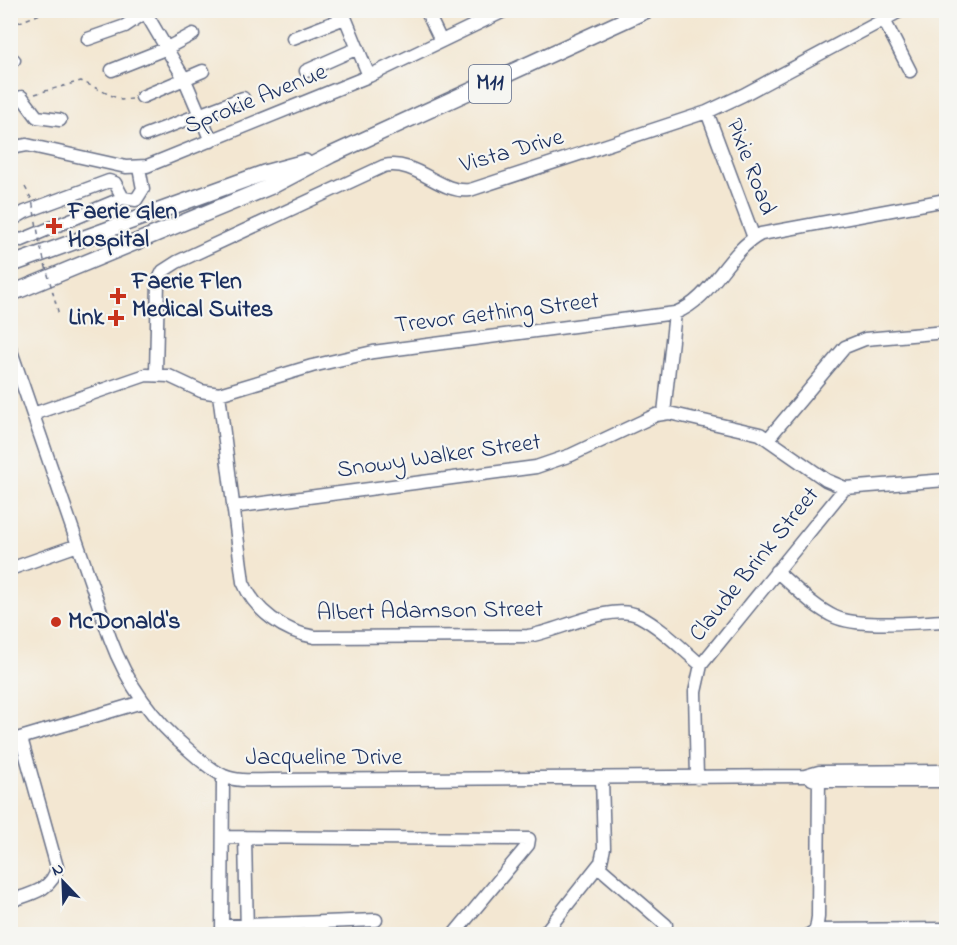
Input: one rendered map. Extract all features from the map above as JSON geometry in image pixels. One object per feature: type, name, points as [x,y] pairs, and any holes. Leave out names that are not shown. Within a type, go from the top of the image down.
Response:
[{"type":"main road","name":"M11","points":[[10,294],[274,185],[331,154],[647,10]]},
{"type":"main road","name":"M11","points":[[10,265],[264,173],[331,154]]},
{"type":"street","points":[[426,10],[441,41]]},
{"type":"street","name":"Sprokie Avenue","points":[[10,148],[30,146],[139,168],[369,76],[506,10]]},
{"type":"street","name":"Vista Drive","points":[[156,373],[158,281],[165,269],[177,262],[384,166],[400,165],[449,187],[470,190],[706,112],[902,10]]},
{"type":"street","points":[[88,39],[125,26],[146,12],[165,49],[185,80],[211,141]]},
{"type":"street","points":[[293,38],[344,14],[369,76]]},
{"type":"street","points":[[884,20],[910,71]]},
{"type":"street","points":[[112,70],[165,49],[193,34]]},
{"type":"street","points":[[306,71],[358,48]]},
{"type":"street","points":[[142,97],[203,71]]},
{"type":"street","points":[[146,135],[243,98]]},
{"type":"street","points":[[16,99],[37,117],[60,120]]},
{"type":"street","name":"Pixie Road","points":[[706,112],[754,238]]},
{"type":"street","points":[[10,238],[22,240],[123,198],[134,201],[141,195],[144,187],[139,168]]},
{"type":"street","points":[[10,221],[25,212],[109,181],[115,183],[123,198]]},
{"type":"street","name":"Trevor Gething Street","points":[[219,394],[305,368],[373,352],[675,313],[694,303],[754,238],[782,228],[946,200]]},
{"type":"street","points":[[675,313],[664,413],[747,430],[768,439],[826,480],[845,488],[946,480]]},
{"type":"street","points":[[768,439],[845,347],[865,339],[946,332]]},
{"type":"street","name":"Jacqueline Drive","points":[[10,348],[117,656],[142,702],[181,744],[223,776],[248,780],[805,776],[946,781]]},
{"type":"street","points":[[33,414],[156,373],[169,376],[206,393],[219,394]]},
{"type":"street","name":"Albert Adamson Street","points":[[219,394],[242,579],[249,595],[266,614],[304,635],[324,638],[528,636],[555,631],[610,612],[621,612],[633,614],[649,622],[701,665]]},
{"type":"street","name":"Snowy Walker Street","points":[[233,507],[536,467],[571,455],[664,413]]},
{"type":"street","name":"Claude Brink Street","points":[[696,778],[695,692],[701,665],[845,488]]},
{"type":"street","points":[[10,569],[78,545]]},
{"type":"street","points":[[776,571],[823,609],[841,619],[864,622],[946,621]]},
{"type":"street","points":[[10,900],[49,885],[56,876],[57,867],[16,740],[142,702]]},
{"type":"street","name":"Jacqueline Drive","points":[[819,777],[946,771]]},
{"type":"street","points":[[223,776],[222,930],[376,920]]},
{"type":"street","points":[[819,777],[819,917],[813,932],[946,929]]},
{"type":"street","points":[[544,934],[599,867],[604,848],[602,778]]},
{"type":"street","points":[[223,837],[529,839],[528,844],[454,934]]},
{"type":"street","points":[[245,837],[247,930]]},
{"type":"street","points":[[599,867],[666,925]]},
{"type":"path","points":[[10,26],[50,10]]},
{"type":"path","points":[[16,99],[81,81],[122,100],[142,97]]},
{"type":"path","points":[[25,187],[32,200],[41,249],[59,315]]},
{"type":"place","name":"Faerie Glen Hospital","points":[[54,226]]},
{"type":"place","name":"Faerie Flen Medical Suites","points":[[118,296]]},
{"type":"place","name":"Link","points":[[116,318]]},
{"type":"place","name":"McDonald's","points":[[56,622]]}]
